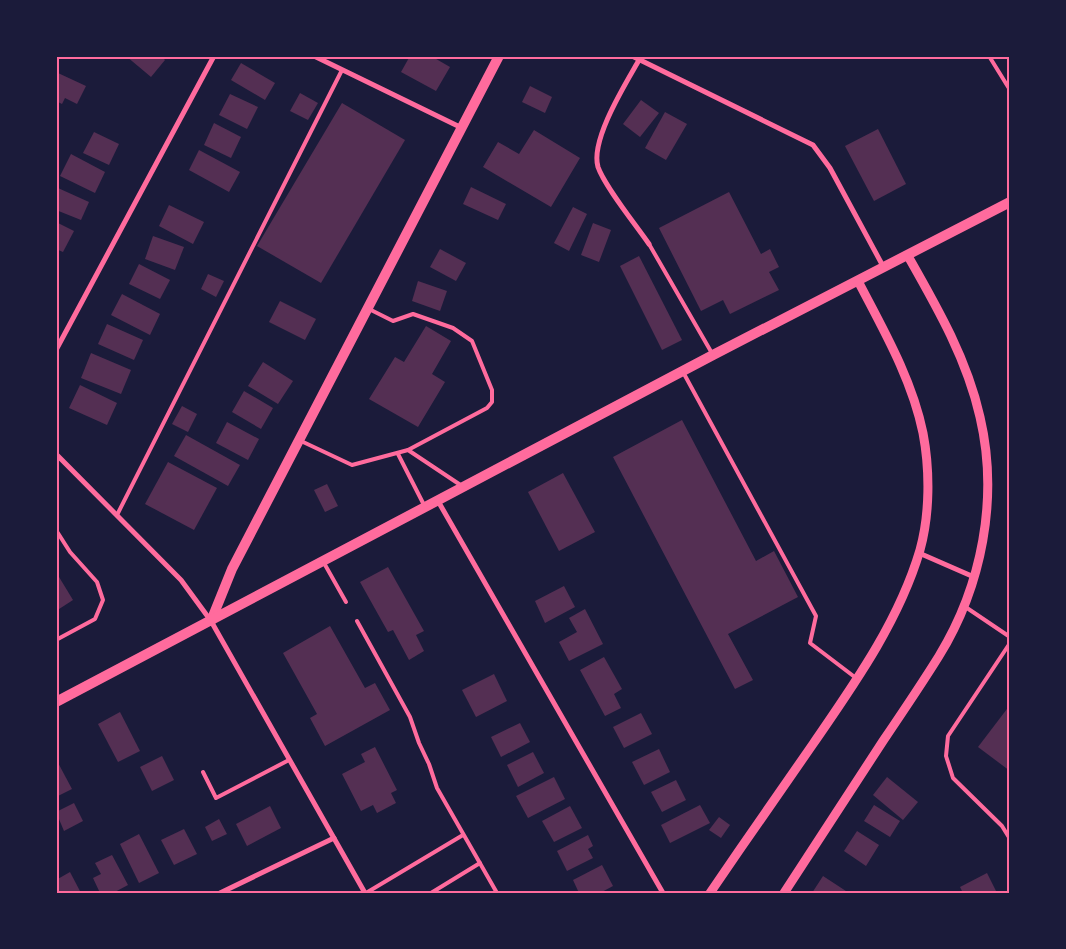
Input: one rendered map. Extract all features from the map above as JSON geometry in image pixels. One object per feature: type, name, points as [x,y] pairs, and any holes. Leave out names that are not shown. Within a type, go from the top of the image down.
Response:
[{"type":"main road","points":[[211,620],[232,570],[499,56]]},
{"type":"main road","points":[[56,702],[713,355],[1010,202]]},
{"type":"street","points":[[56,350],[214,56]]},
{"type":"street","points":[[314,56],[462,128]]},
{"type":"street","points":[[632,56],[813,145],[830,168],[884,268]]},
{"type":"street","points":[[639,60],[616,100],[605,125],[598,165],[604,179],[649,244]]},
{"type":"street","points":[[784,893],[940,655],[964,606],[980,561],[986,520],[987,478],[980,418],[959,352],[908,256]]},
{"type":"street","points":[[710,893],[857,680],[902,598],[919,553],[928,501],[923,434],[908,384],[888,339],[858,281]]},
{"type":"street","points":[[56,454],[181,580],[211,620],[366,893]]},
{"type":"street","points":[[438,501],[663,893]]},
{"type":"street","points":[[919,553],[974,577]]},
{"type":"street","points":[[220,893],[334,838]]},
{"type":"lane","points":[[327,62],[330,56]]},
{"type":"lane","points":[[989,56],[1010,90]]},
{"type":"lane","points":[[116,515],[342,70]]},
{"type":"lane","points":[[649,244],[713,355]]},
{"type":"lane","points":[[299,440],[352,465],[408,450],[487,408],[492,402],[492,390],[472,341],[453,328],[413,314],[393,321],[367,308]]},
{"type":"lane","points":[[683,371],[816,616],[810,643],[857,680]]},
{"type":"lane","points":[[408,450],[449,475],[463,487]]},
{"type":"lane","points":[[398,454],[425,508]]},
{"type":"lane","points":[[56,530],[70,552],[97,582],[103,600],[94,620],[56,640]]},
{"type":"lane","points":[[323,561],[346,602]]},
{"type":"lane","points":[[964,606],[1010,637]]},
{"type":"lane","points":[[357,621],[410,717],[418,743],[430,764],[436,788],[497,893]]},
{"type":"lane","points":[[1010,643],[948,736],[946,756],[953,778],[1002,826],[1010,839]]},
{"type":"lane","points":[[203,772],[216,798],[289,760]]},
{"type":"lane","points":[[366,893],[463,835]]},
{"type":"lane","points":[[431,893],[480,863]]},
{"type":"building","points":[[126,56],[161,56],[165,60],[151,77]]},
{"type":"building","points":[[410,56],[431,56],[450,67],[436,91],[401,72]]},
{"type":"building","points":[[241,63],[275,83],[265,100],[231,80]]},
{"type":"building","points":[[58,73],[86,86],[77,104],[65,98],[62,104],[56,101],[56,78]]},
{"type":"building","points":[[530,86],[552,97],[545,113],[522,102]]},
{"type":"building","points":[[300,93],[318,103],[308,120],[290,111]]},
{"type":"building","points":[[230,94],[258,107],[247,129],[219,115]]},
{"type":"building","points":[[641,100],[659,113],[640,137],[623,124]]},
{"type":"building","points":[[342,103],[405,140],[321,283],[257,246]]},
{"type":"building","points":[[665,112],[687,124],[666,160],[645,148]]},
{"type":"building","points":[[214,123],[241,137],[231,158],[204,145]]},
{"type":"building","points":[[878,129],[906,184],[874,201],[845,146]]},
{"type":"building","points":[[534,130],[580,158],[551,207],[483,167],[498,142],[519,154]]},
{"type":"building","points":[[94,132],[119,144],[109,165],[83,153]]},
{"type":"building","points":[[199,150],[240,172],[229,192],[189,170]]},
{"type":"building","points":[[71,154],[105,172],[95,193],[60,176]]},
{"type":"building","points":[[471,187],[506,204],[498,220],[463,204]]},
{"type":"building","points":[[58,188],[89,202],[81,220],[56,210]]},
{"type":"building","points":[[729,192],[761,254],[770,249],[779,267],[769,272],[779,290],[730,314],[723,300],[701,311],[659,228]]},
{"type":"building","points":[[169,205],[204,222],[193,244],[159,226]]},
{"type":"building","points":[[573,207],[587,214],[569,251],[554,243]]},
{"type":"building","points":[[56,222],[74,231],[63,252],[56,249]]},
{"type":"building","points":[[593,223],[611,230],[599,262],[581,255]]},
{"type":"building","points":[[153,236],[184,247],[175,270],[145,259]]},
{"type":"building","points":[[440,249],[466,263],[456,281],[430,267]]},
{"type":"building","points":[[639,256],[682,340],[662,350],[620,266]]},
{"type":"building","points":[[139,264],[170,280],[160,299],[129,284]]},
{"type":"building","points":[[208,274],[224,281],[216,297],[201,289]]},
{"type":"building","points":[[418,281],[447,291],[440,311],[412,301]]},
{"type":"building","points":[[122,294],[160,314],[150,335],[111,315]]},
{"type":"building","points":[[280,301],[316,319],[305,340],[269,322]]},
{"type":"building","points":[[107,324],[143,340],[134,360],[98,344]]},
{"type":"building","points":[[426,326],[451,341],[432,374],[445,382],[418,427],[369,399],[395,357],[404,362]]},
{"type":"building","points":[[91,353],[131,370],[121,394],[81,378]]},
{"type":"building","points":[[263,362],[293,381],[278,404],[248,386]]},
{"type":"building","points":[[80,385],[117,403],[107,425],[69,408]]},
{"type":"building","points":[[244,391],[273,408],[261,429],[232,412]]},
{"type":"building","points":[[182,406],[197,414],[188,432],[172,424]]},
{"type":"building","points":[[682,420],[756,561],[774,551],[798,597],[728,634],[753,680],[735,689],[613,457]]},
{"type":"building","points":[[227,422],[259,439],[248,460],[216,443]]},
{"type":"building","points":[[186,435],[240,465],[228,486],[174,456]]},
{"type":"building","points":[[168,462],[217,488],[194,530],[145,504]]},
{"type":"building","points":[[563,473],[595,532],[559,551],[528,492]]},
{"type":"building","points":[[327,484],[338,506],[325,512],[314,490]]},
{"type":"building","points":[[388,567],[424,631],[416,635],[424,651],[409,660],[393,630],[388,632],[360,582]]},
{"type":"building","points":[[56,572],[73,600],[56,611]]},
{"type":"building","points":[[564,586],[575,607],[545,623],[535,601]]},
{"type":"building","points":[[585,609],[603,644],[569,661],[559,642],[577,632],[569,618]]},
{"type":"building","points":[[330,626],[365,688],[375,683],[390,710],[325,746],[310,718],[317,714],[283,653]]},
{"type":"building","points":[[604,657],[622,689],[614,694],[621,708],[605,716],[580,670]]},
{"type":"building","points":[[494,674],[507,701],[476,717],[462,690]]},
{"type":"building","points":[[1010,705],[1010,771],[978,747]]},
{"type":"building","points":[[120,712],[140,751],[118,762],[98,724]]},
{"type":"building","points":[[641,713],[652,734],[624,748],[613,727]]},
{"type":"building","points":[[520,723],[530,742],[501,757],[491,737]]},
{"type":"building","points":[[375,747],[397,790],[391,793],[396,803],[377,813],[373,805],[361,811],[342,774],[365,762],[361,754]]},
{"type":"building","points":[[659,749],[670,772],[644,785],[632,762]]},
{"type":"building","points":[[533,752],[544,773],[518,787],[507,765]]},
{"type":"building","points":[[162,756],[174,780],[152,791],[140,767]]},
{"type":"building","points":[[56,759],[72,789],[56,797]]},
{"type":"building","points":[[554,777],[565,799],[528,818],[516,796]]},
{"type":"building","points":[[887,777],[918,802],[903,820],[873,795]]},
{"type":"building","points":[[676,780],[686,800],[662,812],[651,792]]},
{"type":"building","points":[[74,803],[83,821],[64,831],[56,812]]},
{"type":"building","points":[[700,805],[710,823],[670,843],[661,825]]},
{"type":"building","points":[[874,805],[900,821],[890,837],[864,821]]},
{"type":"building","points":[[270,806],[281,828],[247,846],[236,824]]},
{"type":"building","points":[[570,806],[582,828],[554,842],[542,821]]},
{"type":"building","points":[[719,817],[730,825],[721,838],[709,830]]},
{"type":"building","points":[[219,819],[227,834],[212,841],[205,827]]},
{"type":"building","points":[[184,829],[197,854],[174,865],[161,840]]},
{"type":"building","points":[[857,831],[879,845],[866,866],[844,851]]},
{"type":"building","points":[[139,834],[159,873],[139,883],[120,844]]},
{"type":"building","points":[[588,835],[593,846],[588,849],[593,858],[567,871],[557,851]]},
{"type":"building","points":[[112,855],[128,885],[113,893],[100,893],[93,878],[101,874],[95,863]]},
{"type":"building","points":[[602,865],[613,886],[600,893],[579,893],[573,880]]},
{"type":"building","points":[[70,872],[81,893],[56,893],[56,880]]},
{"type":"building","points":[[987,873],[997,893],[963,893],[960,887]]},
{"type":"building","points":[[823,876],[849,893],[812,893]]}]
